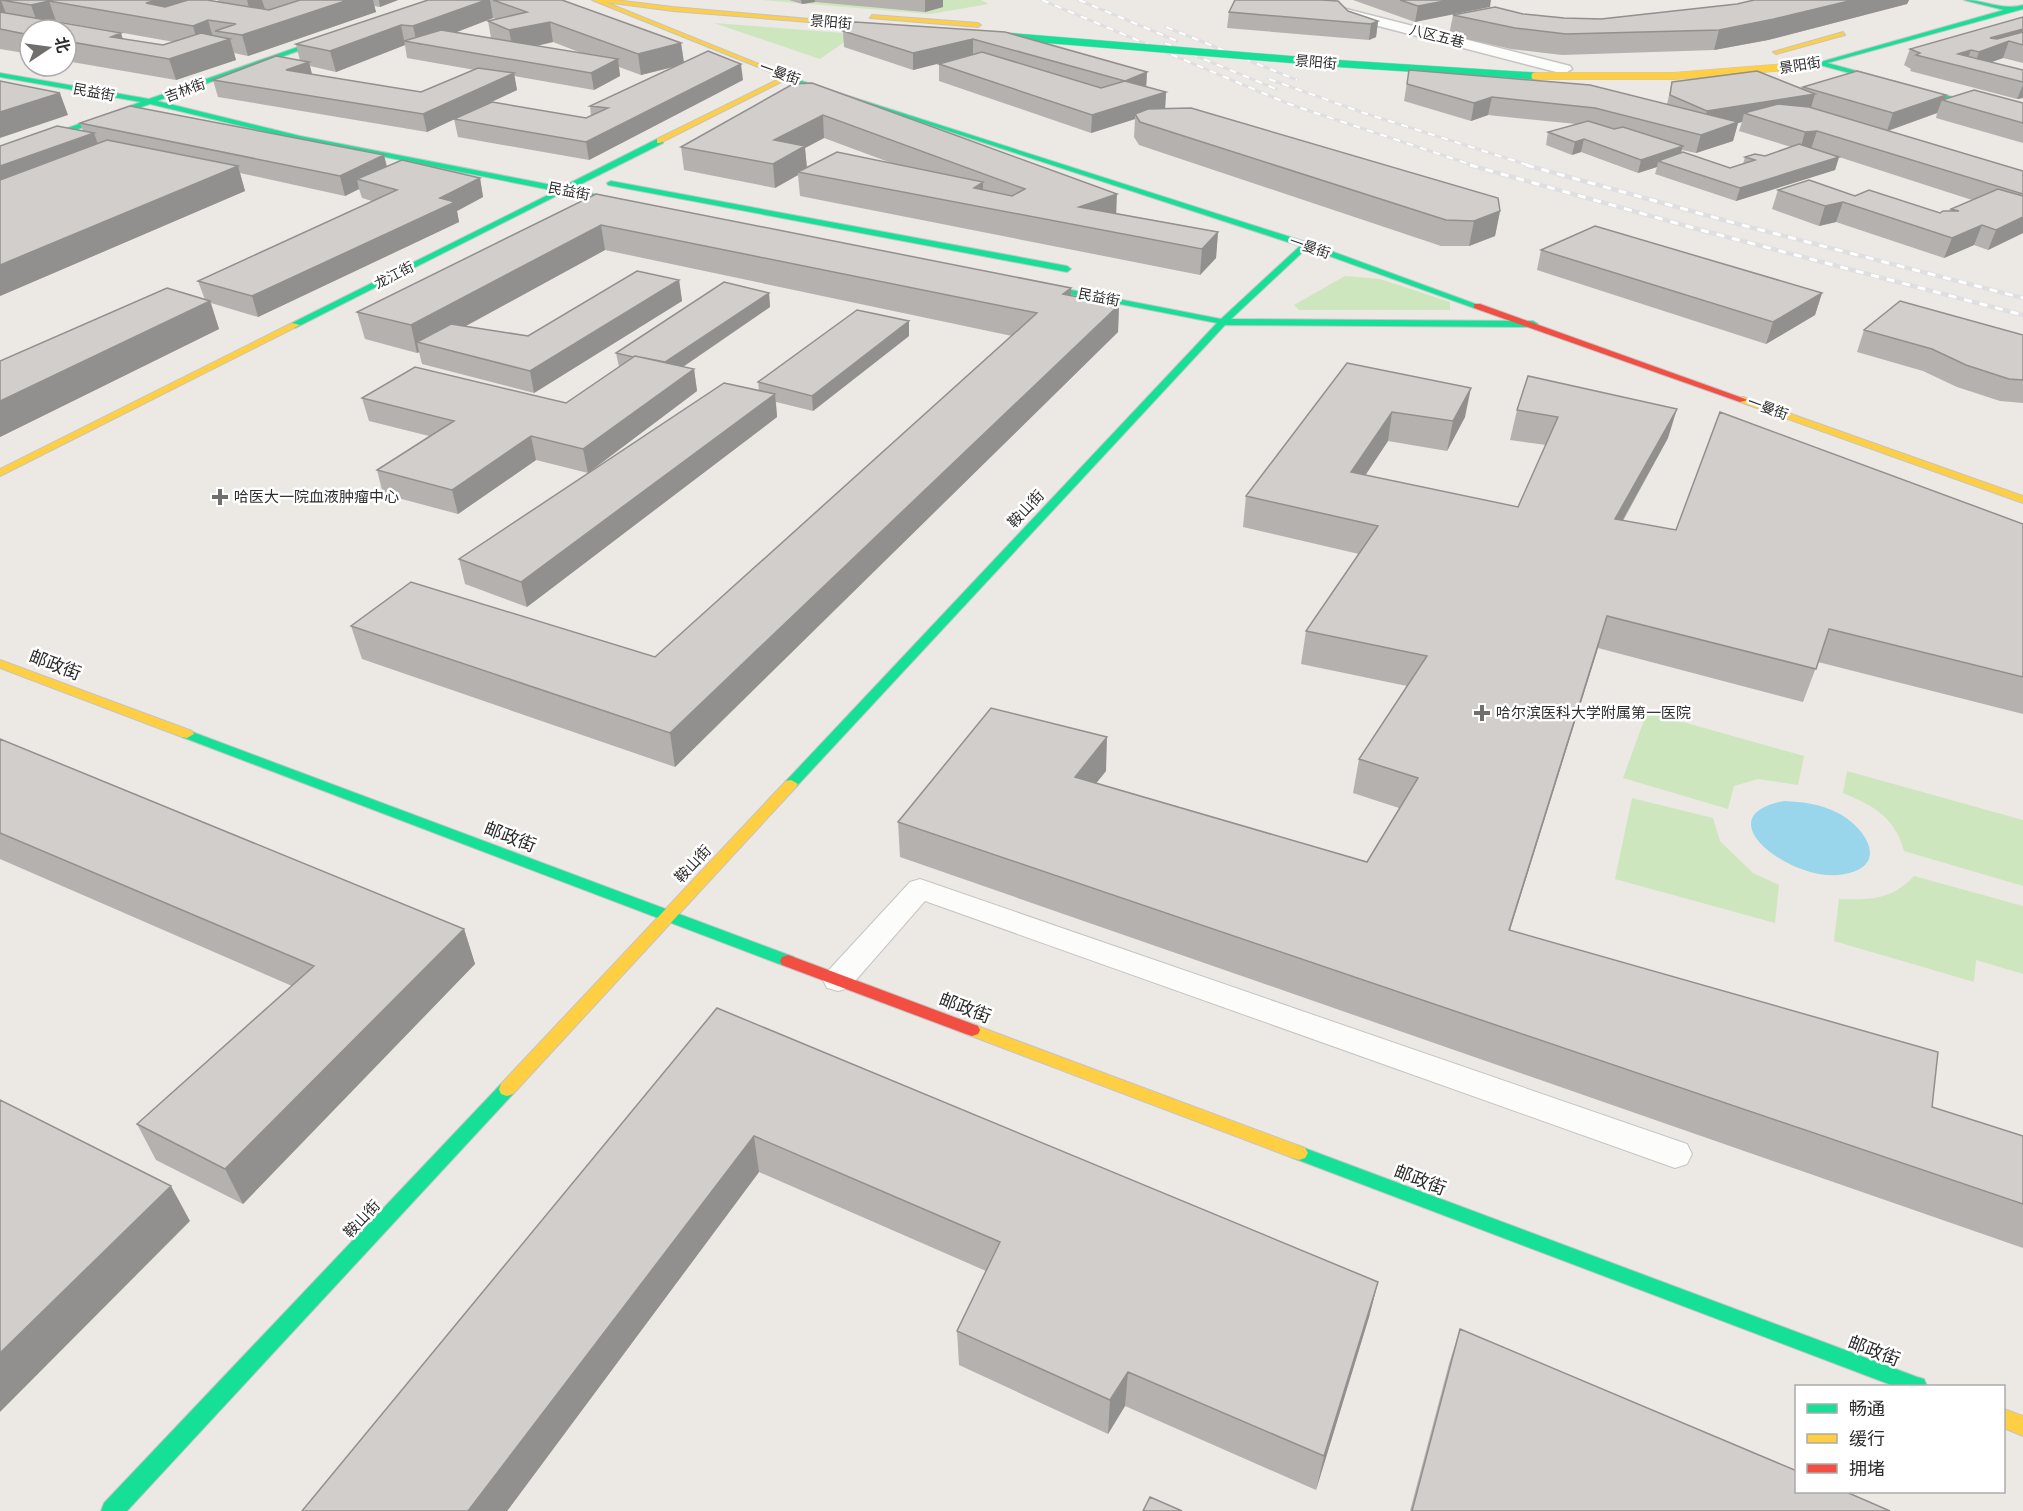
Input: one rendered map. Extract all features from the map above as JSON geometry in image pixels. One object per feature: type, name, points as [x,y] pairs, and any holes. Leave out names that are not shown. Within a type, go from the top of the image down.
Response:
[{"type":"main road","name":"一曼街","points":[[595,0],[788,77],[1306,245],[1509,315],[2023,500]]},
{"type":"main road","name":"景阳街","points":[[602,0],[673,9],[1345,64],[1585,79],[1700,76],[1816,64],[2019,7]]},
{"type":"main road","points":[[1996,0],[2019,7]]},
{"type":"main road","name":"景阳街","points":[[664,1],[1403,59],[1564,69],[1653,68],[1730,62],[1854,31]]},
{"type":"main road","points":[[1962,1],[2019,7]]},
{"type":"main road","name":"吉林街","points":[[0,154],[351,31]]},
{"type":"main road","name":"民益街","points":[[0,64],[283,119]]},
{"type":"main road","points":[[1816,64],[2023,118]]},
{"type":"main road","name":"民益街","points":[[0,75],[152,102],[300,138],[645,206]]},
{"type":"main road","name":"龙江街","points":[[0,474],[788,77]]},
{"type":"main road","name":"民益街","points":[[563,174],[1079,271]]},
{"type":"main road","name":"鞍山街","points":[[112,1511],[1223,322],[1237,301],[1306,245]]},
{"type":"main road","name":"民益街","points":[[1015,280],[1223,322],[1533,324]]},
{"type":"main road","points":[[1237,301],[1297,314],[1509,315]]},
{"type":"main road","name":"邮政街","points":[[0,664],[1914,1385]]},
{"type":"main road","points":[[2005,1419],[2023,1426]]},
{"type":"street","name":"八区五巷","points":[[1311,0],[1341,12],[1564,69]]},
{"type":"lane","points":[[838,980],[920,889],[1675,1154]]},
{"type":"green space","points":[[761,0],[981,0],[989,4],[930,14]]},
{"type":"green space","points":[[714,23],[856,34],[820,59]]},
{"type":"green space","points":[[1345,276],[1380,279],[1450,302],[1450,310],[1299,310],[1294,305]]},
{"type":"green space","points":[[1647,712],[1804,756],[1798,785],[1758,779],[1734,786],[1728,809],[1623,778]]},
{"type":"green space","points":[[1847,771],[2023,820],[2023,886],[1904,851],[1895,829],[1882,814],[1843,793]]},
{"type":"green space","points":[[1632,798],[1713,818],[1720,841],[1753,873],[1779,885],[1775,923],[1615,879]]},
{"type":"green space","points":[[1914,876],[2023,906],[2023,974],[1976,960],[1974,982],[1834,941],[1839,899],[1880,897],[1897,890]]},
{"type":"water","points":[[1784,801],[1805,803],[1832,810],[1849,820],[1859,829],[1870,848],[1869,858],[1864,866],[1854,872],[1838,875],[1819,874],[1798,868],[1763,846],[1753,833],[1752,820],[1761,809]]},
{"type":"building","points":[[1,0],[157,0],[146,3],[165,7],[188,0],[207,0],[269,10],[300,0],[348,0],[242,35],[215,31],[236,24],[208,20],[193,26],[49,1],[31,5]]},
{"type":"building","points":[[428,0],[486,0],[413,26],[401,25],[330,51],[296,44]]},
{"type":"building","points":[[493,0],[562,0],[681,43],[638,54],[550,22],[509,30],[488,21],[527,12]]},
{"type":"building","points":[[1235,0],[1338,1],[1348,11],[1378,21],[1371,24],[1229,12]]},
{"type":"building","points":[[1400,0],[1450,0],[1418,6]]},
{"type":"building","points":[[1754,0],[1853,0],[1719,30],[1566,34],[1515,28],[1453,15],[1495,7],[1523,14],[1601,19],[1737,4]]},
{"type":"building","points":[[0,12],[35,18],[18,18],[18,33],[0,29]]},
{"type":"building","points":[[2023,17],[2023,29],[1990,38],[1997,39],[2023,32],[2023,45],[2009,41],[1979,52],[1971,50],[1958,54],[2023,70],[2023,82],[1916,55],[1920,53],[1910,49]]},
{"type":"building","points":[[855,22],[1005,32],[1147,72],[1125,81],[973,39],[913,53],[843,31]]},
{"type":"building","points":[[78,26],[121,33],[111,37],[163,45],[201,33],[230,39],[169,59],[78,43]]},
{"type":"building","points":[[441,30],[618,59],[591,73],[404,41]]},
{"type":"building","points":[[708,51],[741,64],[586,142],[454,119],[492,102],[586,118],[608,108],[590,106]]},
{"type":"building","points":[[982,52],[1101,88],[1125,81],[1166,92],[1092,115],[939,64]]},
{"type":"building","points":[[276,56],[309,62],[286,70],[421,92],[478,68],[514,73],[423,114],[213,80]]},
{"type":"building","points":[[1409,70],[1590,85],[1738,122],[1701,135],[1595,108],[1492,97],[1474,103],[1407,84]]},
{"type":"building","points":[[1757,71],[1815,94],[1707,111],[1670,95],[1672,82]]},
{"type":"building","points":[[1857,71],[1946,95],[1893,113],[1803,87]]},
{"type":"building","points":[[0,81],[60,93],[0,112]]},
{"type":"building","points":[[812,83],[1117,194],[1079,207],[1218,232],[1202,249],[798,172],[837,152],[983,182],[974,188],[1012,196],[1025,189],[823,115],[774,140],[805,146],[773,164],[681,147],[793,84]]},
{"type":"building","points":[[1974,90],[2023,103],[2023,123],[1942,100]]},
{"type":"building","points":[[1778,104],[1809,107],[2023,171],[2023,194],[1817,131],[1805,132],[1744,113]]},
{"type":"building","points":[[130,106],[384,155],[340,176],[80,123]]},
{"type":"building","points":[[1191,108],[1498,198],[1500,211],[1474,221],[1446,220],[1140,122],[1135,114],[1148,109]]},
{"type":"building","points":[[1588,121],[1614,129],[1623,127],[1683,146],[1641,160],[1584,139],[1575,142],[1548,132]]},
{"type":"building","points":[[57,126],[94,133],[0,166],[0,146]]},
{"type":"building","points":[[107,140],[238,166],[0,265],[0,180]]},
{"type":"building","points":[[1799,144],[1839,157],[1740,188],[1658,161],[1683,152],[1730,168],[1755,160],[1745,157],[1755,154],[1765,156]]},
{"type":"building","points":[[402,160],[480,178],[440,198],[455,202],[252,296],[198,281],[397,190],[357,179]]},
{"type":"building","points":[[1809,180],[1855,196],[1869,190],[1940,213],[1959,211],[1951,209],[1998,189],[2023,196],[2023,217],[1996,230],[1982,225],[1952,238],[1843,202],[1825,206],[1778,190]]},
{"type":"building","points":[[596,194],[1071,288],[1063,294],[1119,305],[670,733],[351,626],[411,582],[655,657],[1037,313],[601,225],[411,325],[357,312]]},
{"type":"building","points":[[1595,226],[1822,293],[1773,322],[1541,250]]},
{"type":"building","points":[[637,271],[679,280],[530,371],[417,342],[451,324],[528,336]]},
{"type":"building","points":[[724,282],[769,293],[665,362],[616,353]]},
{"type":"building","points":[[167,288],[210,301],[0,401],[0,361]]},
{"type":"building","points":[[1900,301],[2023,335],[2023,380],[2009,379],[1966,365],[1932,349],[1864,330]]},
{"type":"building","points":[[857,310],[909,321],[812,396],[758,382]]},
{"type":"building","points":[[635,356],[694,369],[583,449],[531,436],[452,490],[377,470],[454,421],[362,398],[415,367],[566,403]]},
{"type":"building","name":"哈尔滨医科大学附属第一医院","points":[[1347,363],[1471,388],[1453,421],[1392,412],[1351,472],[1518,507],[1558,417],[1517,410],[1528,376],[1677,409],[1615,519],[1676,530],[1720,412],[2023,524],[2023,677],[1829,629],[1816,669],[1607,616],[1509,930],[1938,1052],[1932,1107],[2023,1136],[2023,1204],[898,822],[991,708],[1107,737],[1075,777],[1367,862],[1418,778],[1359,759],[1427,656],[1306,631],[1378,526],[1246,496]]},
{"type":"building","points":[[724,383],[775,394],[521,582],[459,559]]},
{"type":"building","points":[[0,739],[464,929],[225,1169],[137,1124],[314,966],[0,833]]},
{"type":"building","points":[[717,1008],[1378,1282],[1324,1456],[1128,1372],[1110,1400],[957,1331],[1000,1242],[754,1136],[468,1511],[302,1511]]},
{"type":"building","points":[[0,1100],[171,1186],[0,1353]]},
{"type":"building","points":[[1460,1329],[1795,1470],[1795,1493],[1849,1493],[1890,1511],[1412,1511]]},
{"type":"building","points":[[1150,1497],[1182,1511],[1143,1511]]},
{"type":"railway","points":[[1042,0],[1289,104],[1475,166]]},
{"type":"railway","points":[[1079,0],[1177,41]]},
{"type":"railway","points":[[1166,27],[1297,80]]},
{"type":"railway","points":[[1165,43],[1276,89]]},
{"type":"railway","points":[[1269,79],[1361,112],[1531,166]]},
{"type":"railway","points":[[1470,165],[1697,229],[2023,315]]},
{"type":"railway","points":[[1526,165],[1738,224],[2023,298]]},
{"type":"traffic: fast","points":[[1967,0],[2010,10]]},
{"type":"traffic: fast","points":[[1813,65],[2023,7]]},
{"type":"traffic: fast","points":[[0,154],[341,34]]},
{"type":"traffic: fast","points":[[980,34],[1345,64],[1535,76]]},
{"type":"traffic: fast","points":[[1820,63],[2023,118]]},
{"type":"traffic: fast","points":[[0,75],[152,102],[300,138],[636,204]]},
{"type":"traffic: fast","points":[[788,77],[1306,245],[1477,306]]},
{"type":"traffic: fast","points":[[295,325],[660,141]]},
{"type":"traffic: fast","points":[[611,183],[1067,269]]},
{"type":"traffic: fast","points":[[791,784],[1223,322],[1306,245]]},
{"type":"traffic: fast","points":[[1028,283],[1223,322],[1533,324]]},
{"type":"traffic: fast","points":[[187,734],[788,961]]},
{"type":"traffic: fast","points":[[112,1511],[507,1089]]},
{"type":"traffic: fast","points":[[1299,1153],[1914,1385]]},
{"type":"traffic: slow","points":[[595,0],[788,77]]},
{"type":"traffic: slow","points":[[602,0],[673,9],[896,27]]},
{"type":"traffic: slow","points":[[872,17],[978,25]]},
{"type":"traffic: slow","points":[[1776,52],[1843,34]]},
{"type":"traffic: slow","points":[[1535,76],[1570,78],[1674,76],[1813,65]]},
{"type":"traffic: slow","points":[[660,141],[788,77]]},
{"type":"traffic: slow","points":[[0,473],[295,325]]},
{"type":"traffic: slow","points":[[1743,400],[2023,500]]},
{"type":"traffic: slow","points":[[0,664],[187,734]]},
{"type":"traffic: slow","points":[[507,1089],[791,784]]},
{"type":"traffic: slow","points":[[972,1030],[1299,1153]]},
{"type":"traffic: slow","points":[[2005,1419],[2023,1426]]},
{"type":"traffic: jam","points":[[1477,306],[1743,400]]},
{"type":"traffic: jam","points":[[788,961],[972,1030]]},
{"type":"place","name":"哈医大一院血液肿瘤中心","points":[[220,497]]},
{"type":"place","name":"哈尔滨医科大学附属第一医院","points":[[1482,713]]}]
